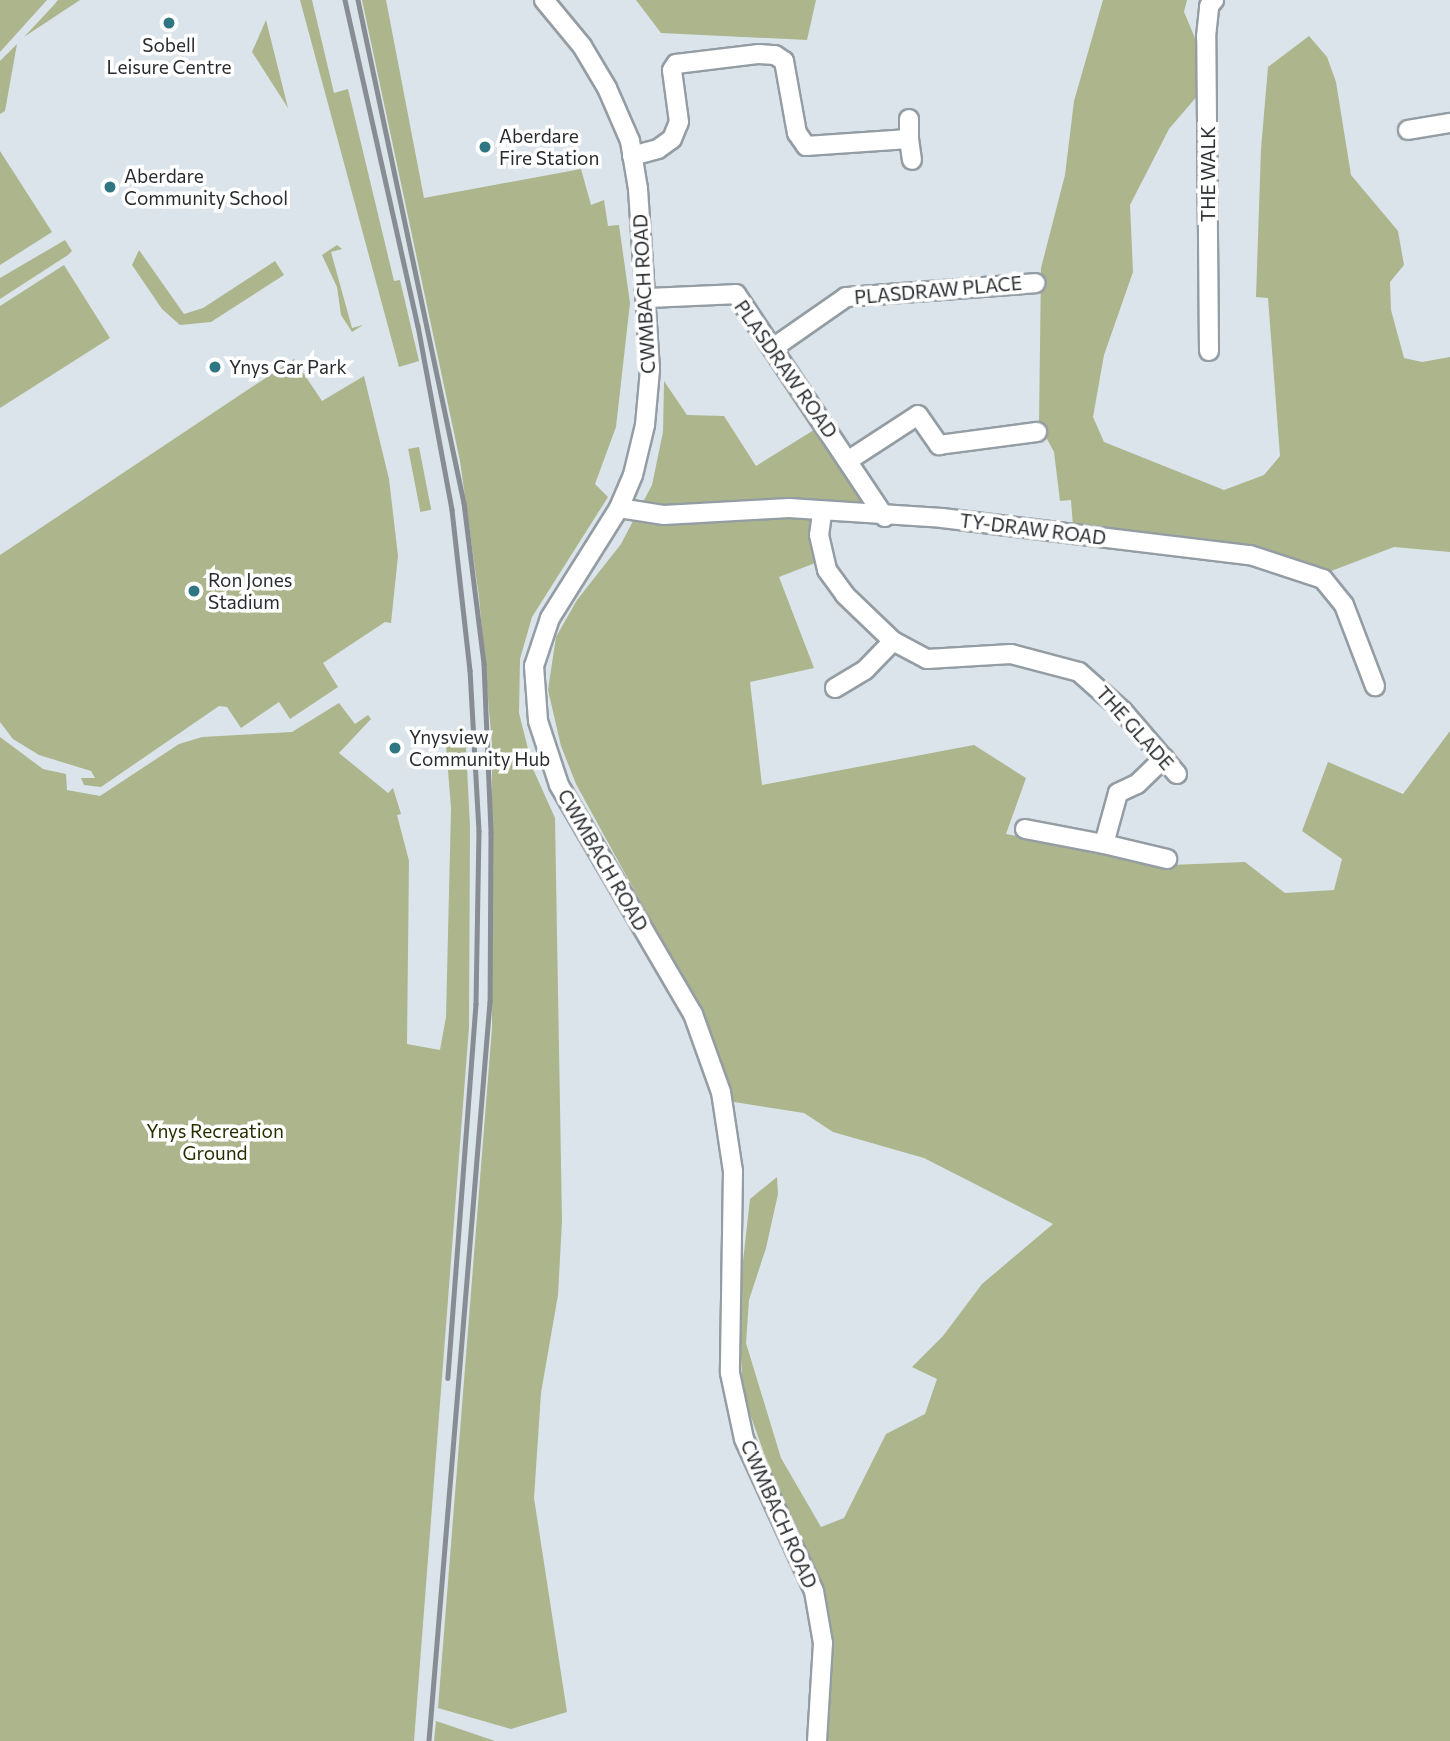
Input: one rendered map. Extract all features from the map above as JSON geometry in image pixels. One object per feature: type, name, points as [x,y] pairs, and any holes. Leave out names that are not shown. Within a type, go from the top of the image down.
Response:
[{"type":"street","name":"CWMBACH ROAD","points":[[544,0],[582,46],[607,88],[632,156],[650,370],[645,425],[633,475],[619,508],[550,618],[534,666],[538,722],[559,785],[693,1014],[721,1092],[733,1171],[730,1373],[744,1439],[814,1591],[823,1643],[817,1741]]},
{"type":"street","name":"THE WALK","points":[[1209,351],[1206,37],[1209,6],[1214,0]]},
{"type":"street","points":[[632,156],[658,149],[672,139],[679,122],[672,83],[676,64],[729,56],[775,55],[784,61],[797,133],[806,146],[909,139]]},
{"type":"street","points":[[909,119],[912,160]]},
{"type":"street","points":[[1408,130],[1450,123]]},
{"type":"street","name":"PLASDRAW PLACE","points":[[773,348],[846,297],[1035,283]]},
{"type":"street","name":"PLASDRAW ROAD","points":[[646,298],[736,295],[885,517]]},
{"type":"street","points":[[849,460],[918,415],[939,445],[1037,432]]},
{"type":"street","name":"TY-DRAW ROAD","points":[[619,508],[664,515],[789,508],[822,514],[942,518],[1250,555],[1323,579],[1345,605],[1375,686]]},
{"type":"street","name":"THE GLADE","points":[[822,514],[819,535],[827,570],[845,595],[893,641],[927,659],[1012,654],[1079,672],[1111,698],[1177,774]]},
{"type":"street","points":[[835,688],[865,670],[893,641]]},
{"type":"street","points":[[1104,844],[1118,793],[1138,784],[1164,758]]},
{"type":"street","points":[[1025,829],[1167,859]]},
{"type":"green space","points":[[0,0],[47,0],[0,52]]},
{"type":"green space","points":[[58,0],[80,0],[24,37],[53,6]]},
{"type":"green space","points":[[300,0],[312,0],[334,93],[348,89],[394,281],[400,280],[419,361],[399,367]]},
{"type":"green space","points":[[362,0],[386,0],[424,198],[581,169],[591,205],[604,200],[608,226],[619,225],[630,303],[616,427],[595,484],[608,497],[532,617],[520,659],[519,713],[533,769],[555,818],[562,1221],[558,1295],[541,1393],[534,1498],[567,1712],[511,1729],[438,1708],[492,1028],[492,744],[479,597],[460,461]]},
{"type":"green space","points":[[636,0],[816,0],[807,40],[661,33]]},
{"type":"green space","points":[[1103,0],[1187,0],[1184,12],[1195,38],[1198,95],[1169,129],[1130,205],[1133,272],[1104,355],[1093,417],[1104,442],[1224,490],[1264,475],[1280,456],[1268,298],[1256,297],[1261,149],[1268,67],[1309,36],[1327,57],[1336,82],[1351,175],[1398,231],[1404,265],[1390,282],[1391,310],[1404,358],[1422,362],[1450,357],[1450,552],[1394,547],[1326,573],[1073,526],[1071,500],[1060,501],[1054,452],[1039,424],[1041,268],[1065,175],[1074,101]]},
{"type":"green space","points":[[266,20],[288,108],[252,52]]},
{"type":"green space","points":[[17,44],[5,111],[0,114],[0,61]]},
{"type":"green space","points":[[0,151],[52,232],[0,265]]},
{"type":"green space","points":[[65,240],[72,251],[68,255],[0,299],[0,278]]},
{"type":"green space","points":[[337,245],[342,249],[331,252],[352,328],[363,325],[352,332],[341,315],[337,287],[322,255]]},
{"type":"green space","points":[[139,250],[184,314],[203,308],[275,261],[284,275],[211,322],[180,325],[162,309],[132,265]]},
{"type":"green space","points":[[64,265],[110,338],[0,408],[0,306]]},
{"type":"green space","name":"Ron Jones Stadium","points":[[294,359],[322,401],[364,376],[389,479],[398,556],[391,623],[385,622],[323,663],[338,687],[290,719],[279,702],[241,728],[227,707],[219,706],[101,787],[84,785],[81,778],[95,778],[91,771],[39,755],[13,739],[0,722],[0,555]]},
{"type":"green space","points":[[664,381],[687,415],[724,416],[756,466],[817,428],[869,508],[811,503],[815,563],[779,577],[814,668],[750,682],[762,785],[974,745],[1026,778],[1006,834],[1171,865],[1245,862],[1285,893],[1334,890],[1342,859],[1302,831],[1328,762],[1403,794],[1450,731],[1450,1741],[824,1741],[832,1669],[829,1638],[743,1394],[738,1306],[750,1199],[777,1177],[778,1194],[766,1248],[749,1300],[746,1343],[781,1458],[821,1527],[844,1518],[886,1434],[925,1414],[937,1379],[912,1367],[943,1336],[982,1284],[1053,1224],[924,1158],[833,1132],[804,1113],[734,1102],[708,1025],[576,784],[561,746],[548,690],[556,637],[577,600],[621,544],[652,485],[663,432]]},
{"type":"green space","points":[[419,447],[431,510],[420,512],[408,449]]},
{"type":"green space","name":"Ynys Recreation Ground","points":[[339,703],[355,724],[368,715],[371,719],[339,753],[388,793],[393,788],[401,814],[397,815],[409,861],[407,1044],[440,1050],[446,1017],[451,808],[445,733],[465,727],[470,827],[469,1027],[414,1741],[0,1741],[0,737],[43,769],[66,774],[67,790],[100,796],[179,744],[202,737],[292,732]]},
{"type":"green space","points":[[436,1721],[495,1741],[434,1741]]},
{"type":"railway","points":[[345,0],[418,326],[452,510],[470,670],[479,831],[476,1004],[448,1378]]},
{"type":"railway","points":[[358,0],[464,503],[484,664],[491,833],[490,1002],[429,1741]]},
{"type":"place","name":"Sobell Leisure Centre","points":[[169,23]]},
{"type":"place","name":"Aberdare Fire Station","points":[[485,147]]},
{"type":"place","name":"Aberdare Community School","points":[[110,187]]},
{"type":"place","name":"Ynys Car Park","points":[[215,367]]},
{"type":"place","name":"Ron Jones Stadium","points":[[194,591]]},
{"type":"place","name":"Ynysview Community Hub","points":[[395,748]]}]
